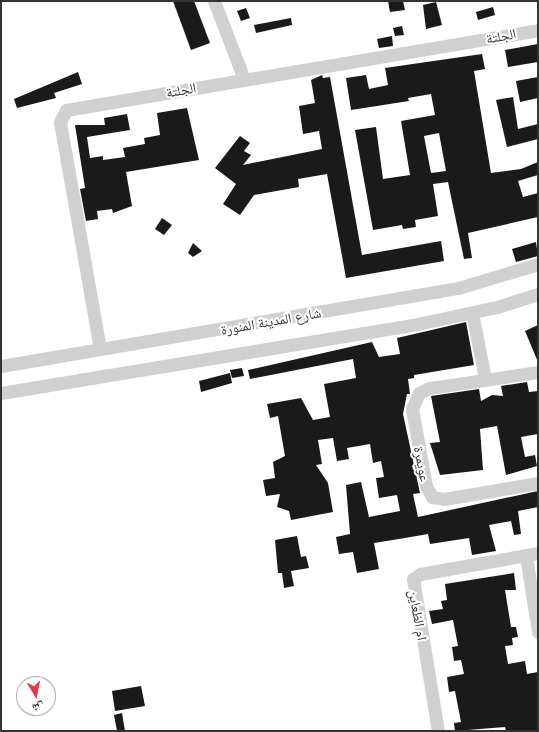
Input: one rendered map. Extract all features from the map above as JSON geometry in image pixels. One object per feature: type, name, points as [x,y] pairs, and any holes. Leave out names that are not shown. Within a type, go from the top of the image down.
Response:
[{"type":"street","points":[[214,1],[244,79]]},
{"type":"street","name":"الجلتة","points":[[100,349],[60,117],[70,108],[538,30]]},
{"type":"street","name":"شارع المدينة المنورة","points":[[1,366],[458,288],[538,264]]},
{"type":"street","name":"شارع المدينة المنورة","points":[[1,393],[472,312],[538,294]]},
{"type":"street","points":[[472,312],[485,378]]},
{"type":"street","name":"عويمرة","points":[[538,372],[485,378],[429,388],[418,392],[413,401],[428,493],[444,499],[538,482]]},
{"type":"street","points":[[532,554],[538,632]]},
{"type":"street","name":"ام الظعاين","points":[[438,731],[413,579],[420,574],[532,554]]},
{"type":"building","points":[[173,1],[194,1],[210,43],[191,50]]},
{"type":"building","points":[[388,1],[403,1],[405,10],[390,12]]},
{"type":"building","points":[[436,2],[442,25],[426,29],[423,5]]},
{"type":"building","points":[[493,7],[495,15],[478,20],[476,12]]},
{"type":"building","points":[[246,8],[250,18],[241,21],[237,11]]},
{"type":"building","points":[[291,18],[292,25],[256,33],[254,25]]},
{"type":"building","points":[[402,26],[404,35],[395,36],[393,28]]},
{"type":"building","points":[[392,36],[393,46],[379,48],[377,39]]},
{"type":"building","points":[[538,44],[538,62],[508,67],[505,50]]},
{"type":"building","points":[[482,54],[485,69],[474,71],[491,173],[521,169],[538,162],[538,175],[518,181],[523,197],[538,193],[538,217],[468,233],[472,258],[464,259],[448,182],[433,184],[438,216],[415,220],[416,227],[403,229],[402,225],[373,230],[355,130],[376,127],[383,179],[410,175],[401,121],[435,115],[431,94],[408,98],[409,101],[351,110],[346,78],[366,75],[369,89],[388,85],[385,68]],"holes":[[[439,133],[446,171],[431,173],[424,136]]]},
{"type":"building","points":[[78,72],[82,84],[54,93],[56,98],[17,108],[14,99]]},
{"type":"building","points":[[322,75],[323,78],[330,77],[362,255],[441,241],[444,261],[346,278],[327,174],[298,179],[299,187],[254,195],[240,215],[223,204],[236,184],[215,168],[240,136],[250,143],[244,151],[251,155],[243,165],[322,149],[319,131],[303,134],[299,106],[315,103],[311,80]]},
{"type":"building","points":[[538,77],[538,98],[520,102],[516,81]]},
{"type":"building","points":[[513,97],[518,129],[538,124],[538,139],[507,147],[496,100]]},
{"type":"building","points":[[187,108],[199,160],[126,172],[132,206],[113,213],[112,209],[97,211],[98,219],[86,221],[80,189],[85,188],[75,125],[105,125],[104,118],[127,114],[130,130],[87,137],[90,158],[103,156],[103,160],[125,157],[123,148],[145,144],[144,138],[160,135],[157,113]]},
{"type":"building","points":[[162,218],[172,225],[164,235],[155,229]]},
{"type":"building","points":[[536,242],[538,256],[516,262],[512,249]]},
{"type":"building","points":[[193,243],[202,251],[193,257],[188,253]]},
{"type":"building","points":[[466,322],[474,365],[414,375],[414,378],[408,379],[410,394],[407,394],[403,414],[420,493],[413,494],[418,517],[538,491],[538,507],[518,511],[521,534],[514,535],[511,521],[489,525],[496,551],[472,555],[469,538],[430,544],[428,534],[374,543],[379,569],[357,573],[353,552],[339,554],[336,537],[350,534],[346,485],[361,482],[369,517],[400,511],[397,495],[379,498],[376,478],[384,477],[381,461],[373,463],[370,444],[347,448],[349,459],[337,461],[333,438],[318,440],[322,464],[316,465],[328,483],[333,512],[291,520],[289,511],[277,507],[280,494],[266,496],[263,480],[275,478],[273,462],[285,456],[278,416],[270,418],[267,404],[301,398],[313,420],[330,417],[324,384],[356,378],[353,359],[250,379],[248,370],[372,342],[379,357],[400,354],[397,338]]},
{"type":"building","points":[[538,325],[538,362],[525,331]]},
{"type":"building","points":[[242,368],[244,376],[232,378],[230,370]]},
{"type":"building","points":[[230,373],[232,383],[201,392],[199,381]]},
{"type":"building","points":[[527,382],[529,392],[538,391],[538,434],[521,437],[525,457],[535,455],[537,466],[506,475],[497,426],[480,429],[483,470],[440,475],[430,443],[440,442],[431,396],[479,389],[481,401],[492,395],[503,396],[501,386]]},
{"type":"building","points":[[297,536],[301,557],[306,556],[309,568],[291,571],[294,586],[284,588],[282,573],[278,573],[275,540]]},
{"type":"building","points":[[514,573],[516,590],[505,590],[511,627],[516,627],[518,637],[512,638],[513,645],[505,646],[508,664],[525,661],[527,674],[538,672],[538,731],[506,731],[505,727],[455,731],[454,723],[461,722],[455,691],[449,692],[447,677],[464,674],[461,660],[454,661],[452,647],[458,646],[453,620],[432,624],[429,611],[443,609],[441,601],[447,600],[445,584]]},
{"type":"building","points":[[141,686],[145,706],[115,711],[112,691]]},
{"type":"building","points":[[122,713],[125,731],[117,731],[114,715]]}]
